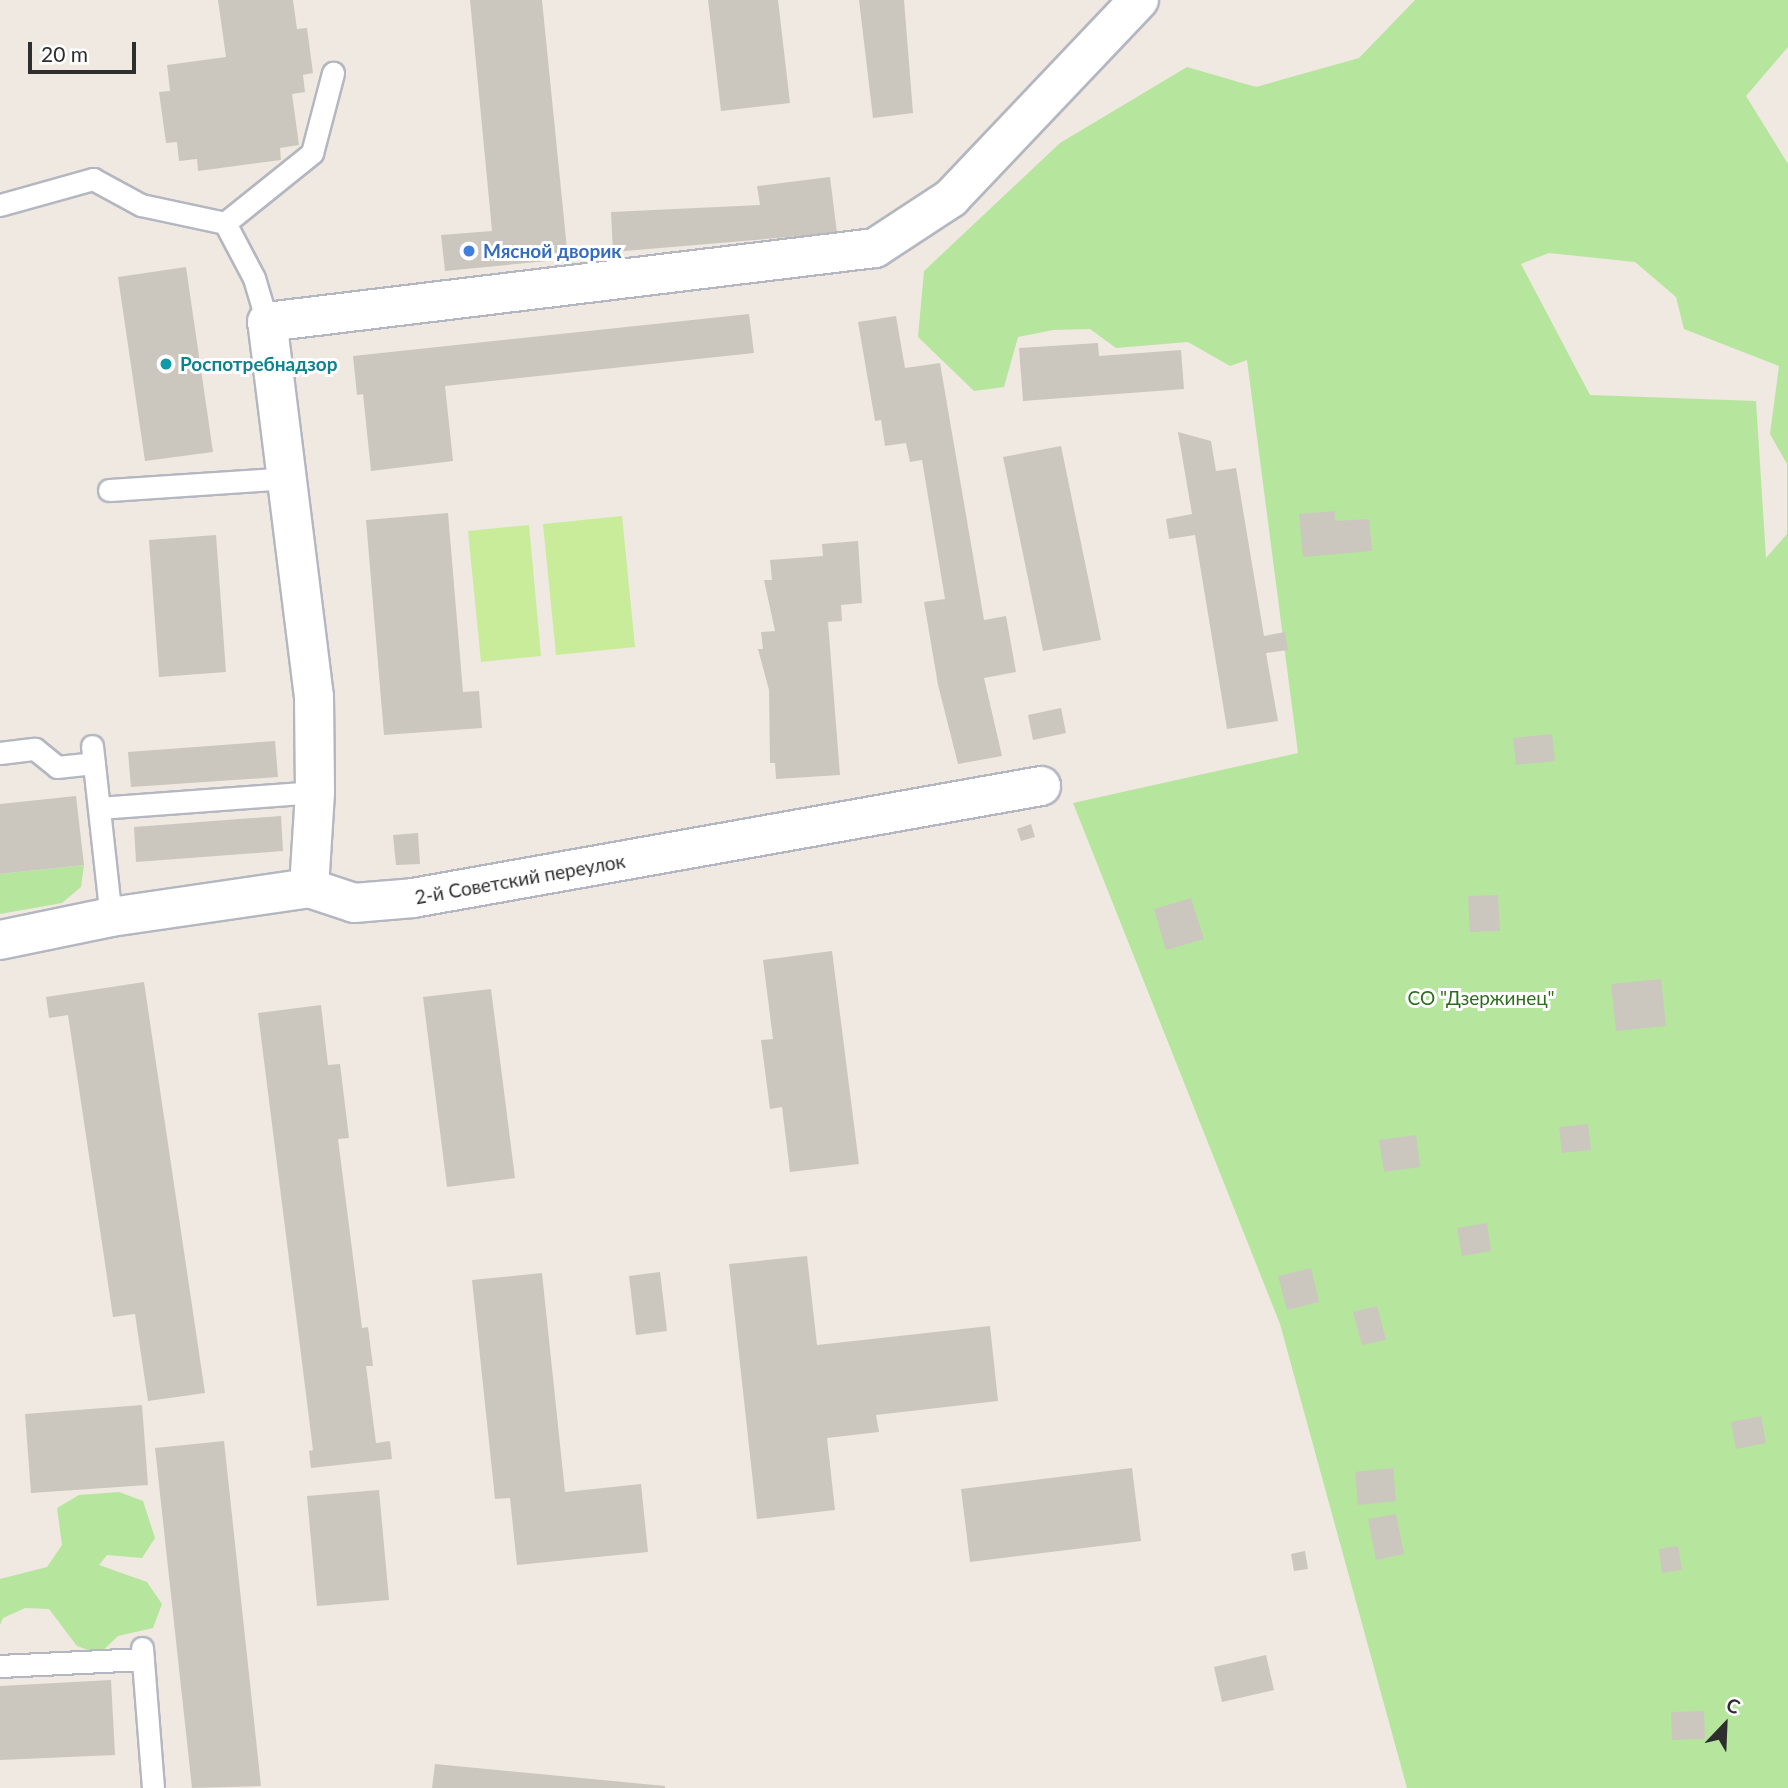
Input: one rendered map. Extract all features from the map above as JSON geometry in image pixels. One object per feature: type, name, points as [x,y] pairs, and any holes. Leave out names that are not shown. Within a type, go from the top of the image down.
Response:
[{"type":"street","points":[[309,888],[315,792],[314,696],[289,478],[267,323],[874,248],[951,198],[1139,0]]},
{"type":"street","name":"2-й Советский переулок","points":[[0,940],[111,917],[309,888],[354,903],[413,898],[1041,786]]},
{"type":"lane","points":[[225,223],[312,153],[333,73]]},
{"type":"lane","points":[[0,205],[93,179],[141,205],[225,223]]},
{"type":"lane","points":[[225,223],[254,278],[267,323]]},
{"type":"lane","points":[[109,490],[289,478]]},
{"type":"lane","points":[[0,753],[35,749],[57,767],[93,755],[111,917]]},
{"type":"lane","points":[[99,808],[315,792]]},
{"type":"lane","points":[[0,1666],[143,1654],[153,1788]]},
{"type":"green space","name":"СО \"Дзержинец\"","points":[[1415,0],[1788,0],[1788,47],[1746,96],[1788,164],[1788,1788],[1407,1788],[1280,1324],[1073,803],[1298,753],[1247,360],[1230,366],[1188,342],[1116,348],[1090,329],[1053,330],[1018,337],[1004,387],[974,391],[918,337],[924,271],[1060,143],[1187,67],[1256,87],[1359,58]],"holes":[[[1549,253],[1635,262],[1676,297],[1684,329],[1779,366],[1770,434],[1787,464],[1787,534],[1766,558],[1756,401],[1590,395],[1521,264]]]},
{"type":"green space","points":[[622,516],[635,647],[556,655],[543,524]]},
{"type":"green space","points":[[529,525],[541,656],[481,662],[468,531]]},
{"type":"green space","points":[[84,865],[81,887],[62,903],[0,914],[0,874]]},
{"type":"green space","points":[[119,1492],[143,1501],[155,1538],[142,1558],[107,1555],[99,1565],[147,1582],[162,1604],[153,1628],[118,1636],[99,1654],[77,1646],[49,1609],[25,1608],[3,1618],[0,1625],[0,1579],[47,1567],[62,1545],[57,1508],[79,1495]]},
{"type":"building","points":[[218,0],[293,0],[297,29],[307,28],[313,73],[303,75],[305,92],[292,94],[299,145],[280,148],[281,160],[198,171],[197,159],[179,161],[177,142],[166,143],[159,92],[170,91],[167,65],[226,57]]},
{"type":"building","points":[[470,0],[542,0],[568,259],[445,271],[441,235],[492,231]]},
{"type":"building","points":[[708,0],[778,0],[790,103],[721,111]]},
{"type":"building","points":[[859,0],[904,0],[913,113],[873,118]]},
{"type":"building","points":[[830,177],[837,233],[613,252],[611,212],[760,205],[757,186]]},
{"type":"building","name":"Роспотребнадзор","points":[[186,267],[213,452],[145,461],[118,277]]},
{"type":"building","points":[[749,314],[754,353],[445,386],[453,461],[371,471],[363,394],[357,395],[353,356]]},
{"type":"building","points":[[896,316],[905,368],[940,363],[984,620],[1006,616],[1016,672],[984,678],[1002,756],[958,764],[938,685],[924,602],[945,599],[922,460],[910,462],[906,443],[885,446],[881,420],[875,421],[858,322]]},
{"type":"building","points":[[1098,343],[1099,356],[1181,350],[1184,389],[1023,401],[1019,348]]},
{"type":"building","points":[[1178,432],[1211,441],[1216,471],[1236,468],[1264,636],[1285,632],[1288,650],[1266,653],[1278,721],[1227,729],[1195,535],[1169,539],[1166,519],[1192,514]]},
{"type":"building","points":[[1061,446],[1101,640],[1043,651],[1003,457]]},
{"type":"building","points":[[1335,511],[1335,521],[1369,519],[1372,551],[1303,557],[1299,514]]},
{"type":"building","points":[[448,513],[463,692],[479,691],[482,728],[384,735],[366,520]]},
{"type":"building","points":[[216,535],[226,672],[159,677],[149,540]]},
{"type":"building","points":[[858,541],[862,603],[841,605],[842,621],[828,622],[840,775],[776,779],[775,763],[770,763],[769,690],[758,649],[763,649],[761,632],[775,631],[764,580],[772,580],[770,560],[823,556],[822,544]]},
{"type":"building","points":[[1061,708],[1066,733],[1033,740],[1028,715]]},
{"type":"building","points":[[1552,734],[1555,761],[1516,765],[1513,738]]},
{"type":"building","points":[[275,741],[278,777],[131,787],[128,752]]},
{"type":"building","points":[[76,796],[84,865],[0,874],[0,804]]},
{"type":"building","points":[[281,816],[283,851],[136,862],[134,827]]},
{"type":"building","points":[[1031,824],[1035,837],[1021,841],[1017,829]]},
{"type":"building","points":[[418,833],[420,864],[396,865],[393,835]]},
{"type":"building","points":[[1498,895],[1500,931],[1470,932],[1468,896]]},
{"type":"building","points":[[1191,898],[1204,939],[1166,950],[1154,909]]},
{"type":"building","points":[[832,951],[859,1164],[790,1172],[782,1107],[770,1109],[761,1040],[773,1039],[763,960]]},
{"type":"building","points":[[1661,979],[1666,1026],[1616,1031],[1611,984]]},
{"type":"building","points":[[144,982],[205,1393],[148,1401],[135,1314],[113,1317],[68,1015],[49,1018],[46,997]]},
{"type":"building","points":[[491,989],[515,1178],[447,1187],[423,997]]},
{"type":"building","points":[[321,1005],[328,1065],[340,1064],[349,1138],[338,1139],[362,1328],[368,1327],[373,1366],[366,1366],[376,1443],[390,1441],[392,1459],[311,1468],[309,1451],[313,1450],[258,1013]]},
{"type":"building","points":[[1588,1124],[1591,1150],[1562,1153],[1559,1127]]},
{"type":"building","points":[[1416,1135],[1420,1167],[1384,1172],[1379,1140]]},
{"type":"building","points":[[1487,1223],[1491,1251],[1462,1256],[1457,1228]]},
{"type":"building","points":[[807,1256],[817,1345],[990,1326],[998,1401],[876,1415],[879,1432],[827,1438],[835,1510],[757,1519],[729,1264]]},
{"type":"building","points":[[1311,1268],[1319,1302],[1287,1310],[1278,1276]]},
{"type":"building","points":[[660,1272],[667,1331],[636,1335],[629,1276]]},
{"type":"building","points":[[542,1273],[565,1492],[641,1484],[648,1552],[517,1565],[510,1498],[495,1499],[472,1280]]},
{"type":"building","points":[[1377,1306],[1386,1340],[1362,1345],[1353,1312]]},
{"type":"building","points":[[142,1405],[148,1485],[31,1493],[25,1414]]},
{"type":"building","points":[[1761,1416],[1766,1443],[1736,1449],[1731,1422]]},
{"type":"building","points":[[224,1441],[261,1786],[192,1788],[155,1448]]},
{"type":"building","points":[[1132,1468],[1141,1541],[970,1562],[961,1489]]},
{"type":"building","points":[[1393,1468],[1396,1501],[1358,1505],[1355,1472]]},
{"type":"building","points":[[379,1490],[389,1600],[317,1606],[307,1496]]},
{"type":"building","points":[[1396,1514],[1404,1554],[1376,1560],[1368,1519]]},
{"type":"building","points":[[1678,1546],[1682,1570],[1662,1573],[1659,1549]]},
{"type":"building","points":[[1305,1551],[1308,1569],[1294,1571],[1291,1554]]},
{"type":"building","points":[[1266,1655],[1274,1690],[1222,1702],[1214,1667]]},
{"type":"building","points":[[111,1680],[115,1755],[0,1760],[0,1686]]},
{"type":"building","points":[[1704,1711],[1705,1739],[1672,1740],[1671,1712]]},
{"type":"building","points":[[435,1764],[665,1786],[665,1788],[432,1788]]},
{"type":"place","name":"Мясной дворик","points":[[469,251]]},
{"type":"place","name":"Роспотребнадзор","points":[[166,364]]}]
